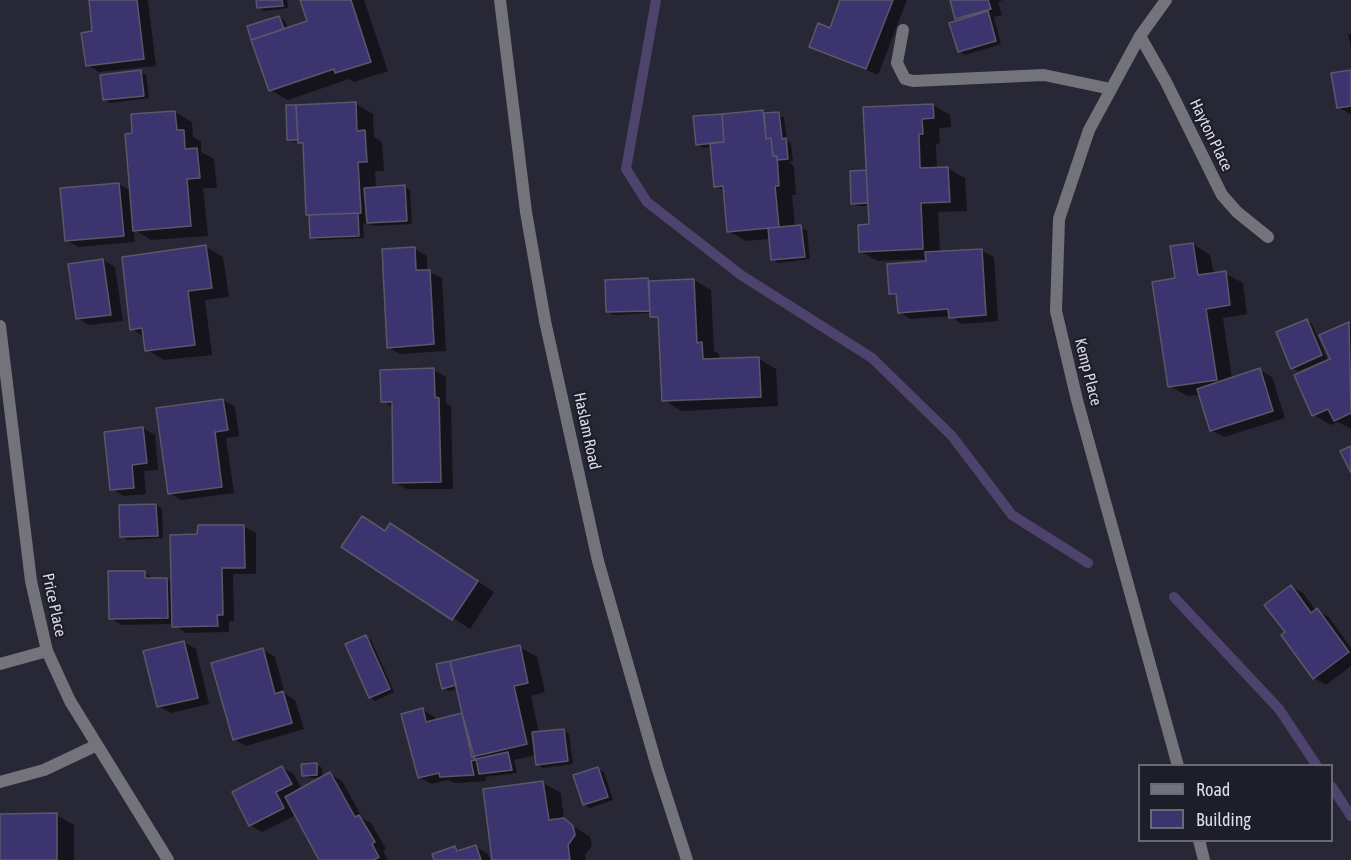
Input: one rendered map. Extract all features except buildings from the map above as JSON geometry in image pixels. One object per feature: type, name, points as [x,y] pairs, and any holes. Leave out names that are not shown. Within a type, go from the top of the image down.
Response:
[{"type":"street","name":"Haslam Road","points":[[500,0],[526,212],[545,321],[598,561],[657,766],[687,860]]},
{"type":"street","name":"Kemp Place","points":[[1166,0],[1140,36],[1089,130],[1059,219],[1056,311],[1077,400],[1178,764]]},
{"type":"street","points":[[903,30],[897,63],[905,79],[913,81],[1044,75],[1111,89]]},
{"type":"street","name":"Hayton Place","points":[[1140,36],[1166,82],[1222,195],[1237,212],[1268,237]]},
{"type":"street","name":"Price Place","points":[[0,326],[31,581],[48,651],[70,701],[168,860]]},
{"type":"street","points":[[0,664],[48,651]]},
{"type":"street","points":[[0,782],[44,770],[97,745]]},
{"type":"street","points":[[1200,842],[1204,860]]},
{"type":"waterway","points":[[656,0],[626,169],[647,202],[741,275],[872,358],[952,436],[1012,515],[1088,563]]},
{"type":"waterway","points":[[1174,597],[1279,709],[1316,764]]},
{"type":"waterway","points":[[1333,789],[1351,816]]}]
